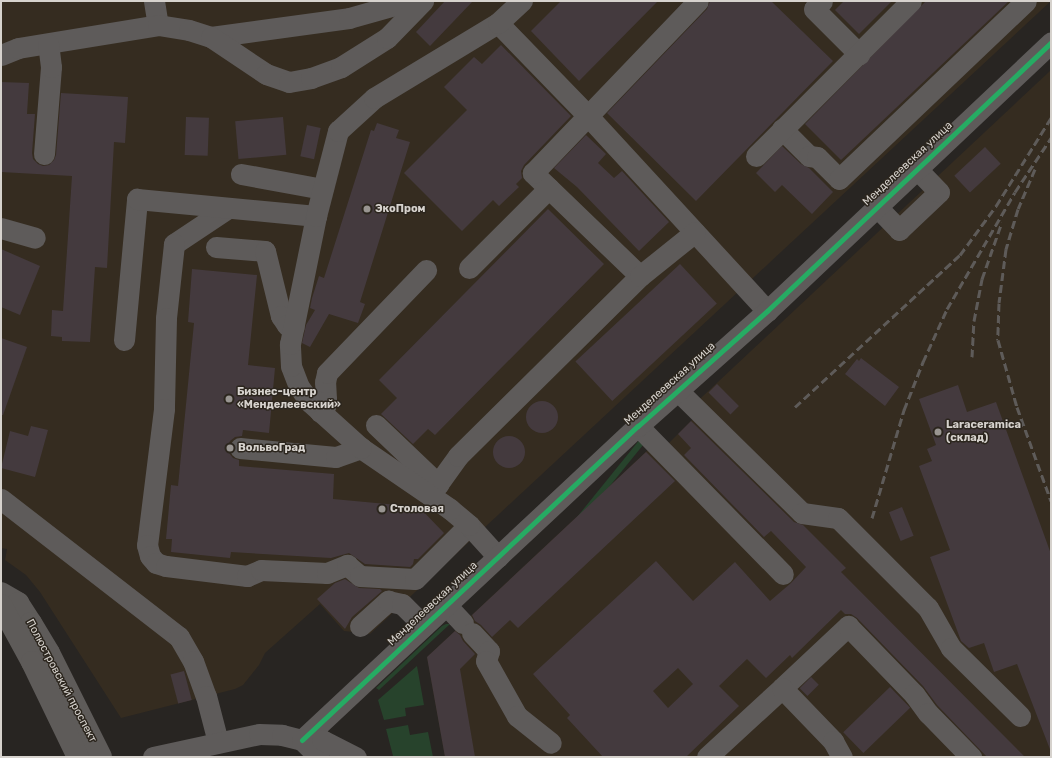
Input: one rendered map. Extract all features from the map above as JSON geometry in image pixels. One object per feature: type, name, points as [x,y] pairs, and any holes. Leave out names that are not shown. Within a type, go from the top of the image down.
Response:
[{"type":"main road","name":"Полюстровский проспект","points":[[1,593],[18,603],[31,623],[101,757]]},
{"type":"main road","name":"Полюстровский проспект","points":[[1,605],[32,662],[78,757]]},
{"type":"street","points":[[154,1],[158,25]]},
{"type":"street","points":[[211,38],[349,18],[409,1]]},
{"type":"street","points":[[1,55],[18,48],[158,25],[188,30],[211,38],[266,74],[289,82],[311,78],[342,67],[387,38],[423,1]]},
{"type":"street","points":[[434,489],[361,448],[320,412],[299,387],[291,366],[290,344],[316,216],[338,131],[374,98],[498,23],[522,1]]},
{"type":"street","points":[[640,276],[533,172],[698,1]]},
{"type":"street","points":[[756,156],[911,1]]},
{"type":"street","points":[[782,129],[809,156],[817,157],[839,179],[1026,1]]},
{"type":"street","points":[[814,4],[859,54]]},
{"type":"street","points":[[498,23],[588,116],[767,311]]},
{"type":"street","name":"Менделеевская улица","points":[[302,740],[677,390],[767,311],[1051,42]]},
{"type":"street","points":[[44,154],[51,67],[48,44]]},
{"type":"street","points":[[877,207],[899,230],[939,192],[917,169]]},
{"type":"street","points":[[241,174],[323,189]]},
{"type":"street","points":[[469,268],[549,188]]},
{"type":"street","points":[[124,340],[137,199],[316,216]]},
{"type":"street","points":[[228,208],[174,244],[166,318],[164,409],[148,545],[150,556],[156,563],[166,566],[247,576],[261,570],[327,573],[347,565],[360,576],[415,579],[469,525]]},
{"type":"street","points":[[1,228],[35,238]]},
{"type":"street","points":[[434,489],[458,456],[640,276],[695,232]]},
{"type":"street","points":[[216,247],[266,252],[281,316],[287,325],[294,327]]},
{"type":"street","points":[[320,412],[325,406],[325,382],[327,373],[426,270]]},
{"type":"street","points":[[677,390],[802,513],[838,518],[928,608],[951,648],[1020,716]]},
{"type":"street","points":[[376,425],[498,557]]},
{"type":"street","points":[[638,426],[783,574]]},
{"type":"street","points":[[240,448],[336,457],[361,448]]},
{"type":"street","points":[[1,499],[179,637],[193,661],[204,690],[218,742]]},
{"type":"street","points":[[360,626],[388,601],[402,604],[424,626]]},
{"type":"street","points":[[446,605],[489,651],[486,661],[516,716],[551,743]]},
{"type":"street","points":[[707,757],[848,626],[914,694],[928,714],[971,757]]},
{"type":"street","points":[[782,688],[833,741],[842,757]]},
{"type":"street","points":[[153,757],[259,734],[282,735],[302,740],[322,740],[356,757]]},
{"type":"street","points":[[302,740],[319,757]]},
{"type":"shaded area","points":[[1,1],[1051,1],[370,634],[344,631],[320,604],[265,653],[259,665],[243,685],[235,689],[121,718],[40,592],[26,575],[5,560],[7,549],[1,548]]},
{"type":"shaded area","points":[[1051,70],[1050,757],[445,757],[427,657],[650,448],[667,445],[694,418],[687,411]]},
{"type":"green space","points":[[641,438],[646,442],[491,632],[487,628]]},
{"type":"green space","points":[[450,624],[379,690],[376,688],[442,626]]},
{"type":"green space","points":[[417,666],[424,705],[405,708],[406,716],[384,720],[378,700]]},
{"type":"green space","points":[[408,725],[410,735],[428,732],[433,757],[393,756],[386,729]]},
{"type":"building","points":[[445,1],[473,1],[430,46],[416,32]]},
{"type":"building","points":[[561,1],[658,1],[579,81],[531,31]]},
{"type":"building","points":[[710,1],[771,1],[833,61],[696,201],[607,113],[707,9]]},
{"type":"building","points":[[844,1],[892,1],[859,34],[835,10]]},
{"type":"building","points":[[926,1],[1009,1],[841,160],[805,124]]},
{"type":"building","points":[[501,45],[571,116],[524,165],[521,171],[522,178],[516,184],[519,187],[499,206],[493,200],[462,231],[404,173],[467,110],[444,87],[474,57],[482,64]]},
{"type":"building","points":[[1,82],[29,83],[27,114],[35,114],[32,153],[33,159],[38,164],[43,166],[49,165],[54,160],[56,155],[61,93],[128,97],[125,143],[114,142],[107,268],[95,267],[90,342],[62,341],[62,337],[51,336],[52,310],[63,311],[72,176],[1,172]]},
{"type":"building","points":[[186,117],[209,118],[208,156],[185,155]]},
{"type":"building","points":[[283,117],[286,155],[238,159],[235,121]]},
{"type":"building","name":"ЭкоПром","points":[[377,123],[399,130],[396,138],[410,142],[360,302],[365,304],[358,323],[329,314],[310,347],[302,343],[306,325],[315,310],[310,308],[312,298],[319,276],[324,278],[371,130],[374,131]]},
{"type":"building","points":[[307,125],[321,128],[314,159],[300,156]]},
{"type":"building","points":[[586,135],[606,154],[598,163],[614,178],[622,171],[669,222],[639,251],[577,187],[554,168]]},
{"type":"building","points":[[782,146],[801,164],[809,168],[833,192],[812,214],[782,185],[775,192],[756,173]]},
{"type":"building","points":[[985,147],[1001,164],[970,192],[954,176]]},
{"type":"building","points":[[548,209],[604,264],[435,435],[428,429],[413,444],[381,414],[397,398],[379,380]]},
{"type":"building","points":[[1,249],[40,266],[20,315],[1,307]]},
{"type":"building","points":[[680,264],[717,303],[612,401],[575,362]]},
{"type":"building","name":"Бизнес-центр «Менделеевский»","points":[[192,269],[257,275],[248,365],[275,368],[269,433],[243,430],[242,436],[235,437],[230,441],[228,446],[229,453],[233,458],[239,460],[239,466],[334,474],[333,499],[419,507],[444,533],[418,559],[414,559],[413,564],[410,567],[365,564],[349,553],[331,558],[231,552],[230,558],[171,552],[172,539],[166,539],[171,485],[178,486],[194,323],[188,322]]},
{"type":"building","points":[[1,338],[27,347],[3,415],[1,415]]},
{"type":"building","points":[[861,358],[899,387],[885,406],[845,374],[857,359],[859,361]]},
{"type":"building","points":[[717,384],[739,406],[730,414],[709,392]]},
{"type":"building","points":[[958,385],[967,412],[996,402],[1051,554],[1051,752],[1017,664],[994,672],[984,643],[969,648],[961,641],[930,557],[950,550],[919,466],[932,461],[927,449],[936,445],[919,399]]},
{"type":"building","points":[[542,401],[553,406],[558,417],[553,428],[542,433],[531,428],[526,417],[531,406]]},
{"type":"building","points":[[691,421],[794,522],[803,525],[846,568],[841,572],[1025,757],[987,757],[937,705],[923,686],[857,618],[851,614],[845,614],[841,610],[792,658],[790,655],[766,678],[747,659],[719,686],[739,706],[686,757],[603,757],[567,718],[570,715],[533,674],[656,561],[693,601],[735,562],[770,601],[791,583],[806,567],[771,531],[764,537],[684,455],[691,448],[678,434]],"holes":[[[678,668],[693,684],[668,708],[653,691]]]},
{"type":"building","points":[[31,426],[48,430],[35,477],[1,468],[10,431],[28,436]]},
{"type":"building","points":[[509,436],[520,441],[525,452],[520,463],[509,468],[498,463],[493,452],[498,441]]},
{"type":"building","points":[[646,452],[675,481],[518,628],[510,620],[492,637],[475,621],[472,615]]},
{"type":"building","points":[[902,507],[914,536],[901,541],[889,512]]},
{"type":"building","points":[[345,579],[359,588],[380,589],[382,591],[352,617],[345,629],[317,599],[335,583]]},
{"type":"building","points":[[455,631],[475,654],[460,669],[475,757],[445,757],[427,657]]},
{"type":"building","points":[[184,671],[192,700],[178,704],[170,675]]},
{"type":"building","points":[[811,677],[819,685],[807,696],[800,688]]},
{"type":"building","points":[[890,687],[910,708],[863,753],[843,732]]},
{"type":"railway","points":[[795,407],[960,255],[996,206],[1051,118]]},
{"type":"railway","points":[[872,518],[904,410],[923,362],[947,309],[1015,192],[1051,138]]},
{"type":"railway","points":[[1035,169],[1018,209],[1006,249],[999,303],[998,340],[1017,407],[1051,501]]},
{"type":"railway","points":[[972,357],[974,321],[982,279],[1002,222]]},
{"type":"cycle path","points":[[302,740],[638,426],[767,311],[1051,42]]},
{"type":"place","name":"ЭкоПром","points":[[367,209]]},
{"type":"place","name":"Бизнес-центр «Менделеевский»","points":[[229,399]]},
{"type":"place","name":"Laraceramica (склад)","points":[[938,432]]},
{"type":"place","name":"ВольвоГрад","points":[[230,448]]},
{"type":"place","name":"Столовая","points":[[382,509]]}]
